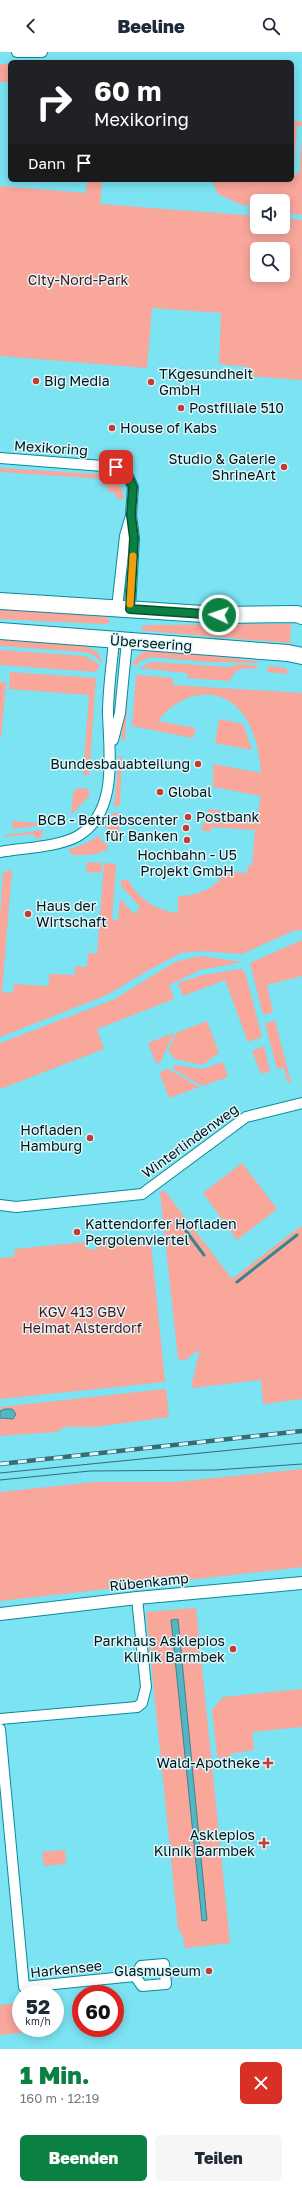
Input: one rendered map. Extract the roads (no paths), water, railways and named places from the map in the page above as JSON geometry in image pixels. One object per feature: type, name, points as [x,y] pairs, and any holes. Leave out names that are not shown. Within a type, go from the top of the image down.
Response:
[{"type":"main road","points":[[0,601],[219,615],[300,615]]},
{"type":"main road","name":"Überseering","points":[[0,631],[299,654]]},
{"type":"street","points":[[17,52],[42,52]]},
{"type":"street","name":"Mexikoring","points":[[0,458],[119,468],[127,474],[132,482],[131,515],[125,536],[123,609]]},
{"type":"street","points":[[0,852],[69,840],[85,831],[98,817],[106,794],[111,750],[120,713],[120,640]]},
{"type":"street","name":"Winterlindenweg","points":[[0,1205],[16,1207],[138,1194],[156,1184],[246,1117],[302,1103]]},
{"type":"street","name":"Rübenkamp","points":[[0,1614],[137,1598],[302,1583]]},
{"type":"street","points":[[0,1719],[137,1707],[142,1702],[146,1687],[137,1598]]},
{"type":"street","name":"Harkensee","points":[[0,1729],[24,1987],[135,1976]]},
{"type":"water","points":[[12,1409],[16,1414],[13,1419],[0,1418],[0,1411]]},
{"type":"water","points":[[178,1619],[207,1920],[202,1921],[171,1620]]},
{"type":"waterway","points":[[177,1219],[204,1255]]},
{"type":"waterway","points":[[237,1282],[297,1235]]},
{"type":"tram line","points":[[0,1473],[302,1443]]},
{"type":"tram line","points":[[0,1480],[90,1471],[215,1470],[302,1464]]},
{"type":"railway","points":[[0,1464],[302,1431]]},
{"type":"place","name":"Big Media","points":[[36,381]]},
{"type":"place","name":"TKgesundheit GmbH","points":[[151,382]]},
{"type":"place","name":"Postfiliale 510","points":[[181,408]]},
{"type":"place","name":"House of Kabs","points":[[112,428]]},
{"type":"place","name":"Studio & Galerie ShrineArt","points":[[284,467]]},
{"type":"place","name":"Bundesbauabteilung","points":[[198,764]]},
{"type":"place","name":"Global","points":[[160,792]]},
{"type":"place","name":"Postbank","points":[[188,817]]},
{"type":"place","name":"BCB - Betriebscenter für Banken","points":[[186,828]]},
{"type":"place","name":"Hochbahn - U5 Projekt GmbH","points":[[187,840]]},
{"type":"place","name":"Haus der Wirtschaft","points":[[28,914]]},
{"type":"place","name":"Hofladen Hamburg","points":[[90,1138]]},
{"type":"place","name":"Kattendorfer Hofladen Pergolenviertel","points":[[77,1232]]},
{"type":"place","name":"Parkhaus Asklepios Klinik Barmbek","points":[[233,1649]]},
{"type":"place","name":"Wald-Apotheke","points":[[268,1763]]},
{"type":"place","name":"Asklepios Klinik Barmbek","points":[[264,1843]]},
{"type":"place","name":"Glasmuseum","points":[[209,1971]]},
{"type":"park label","name":"City-Nord-Park","points":[[78,280]]},
{"type":"park label","name":"KGV 413 GBV Heimat Alsterdorf","points":[[82,1320]]}]
